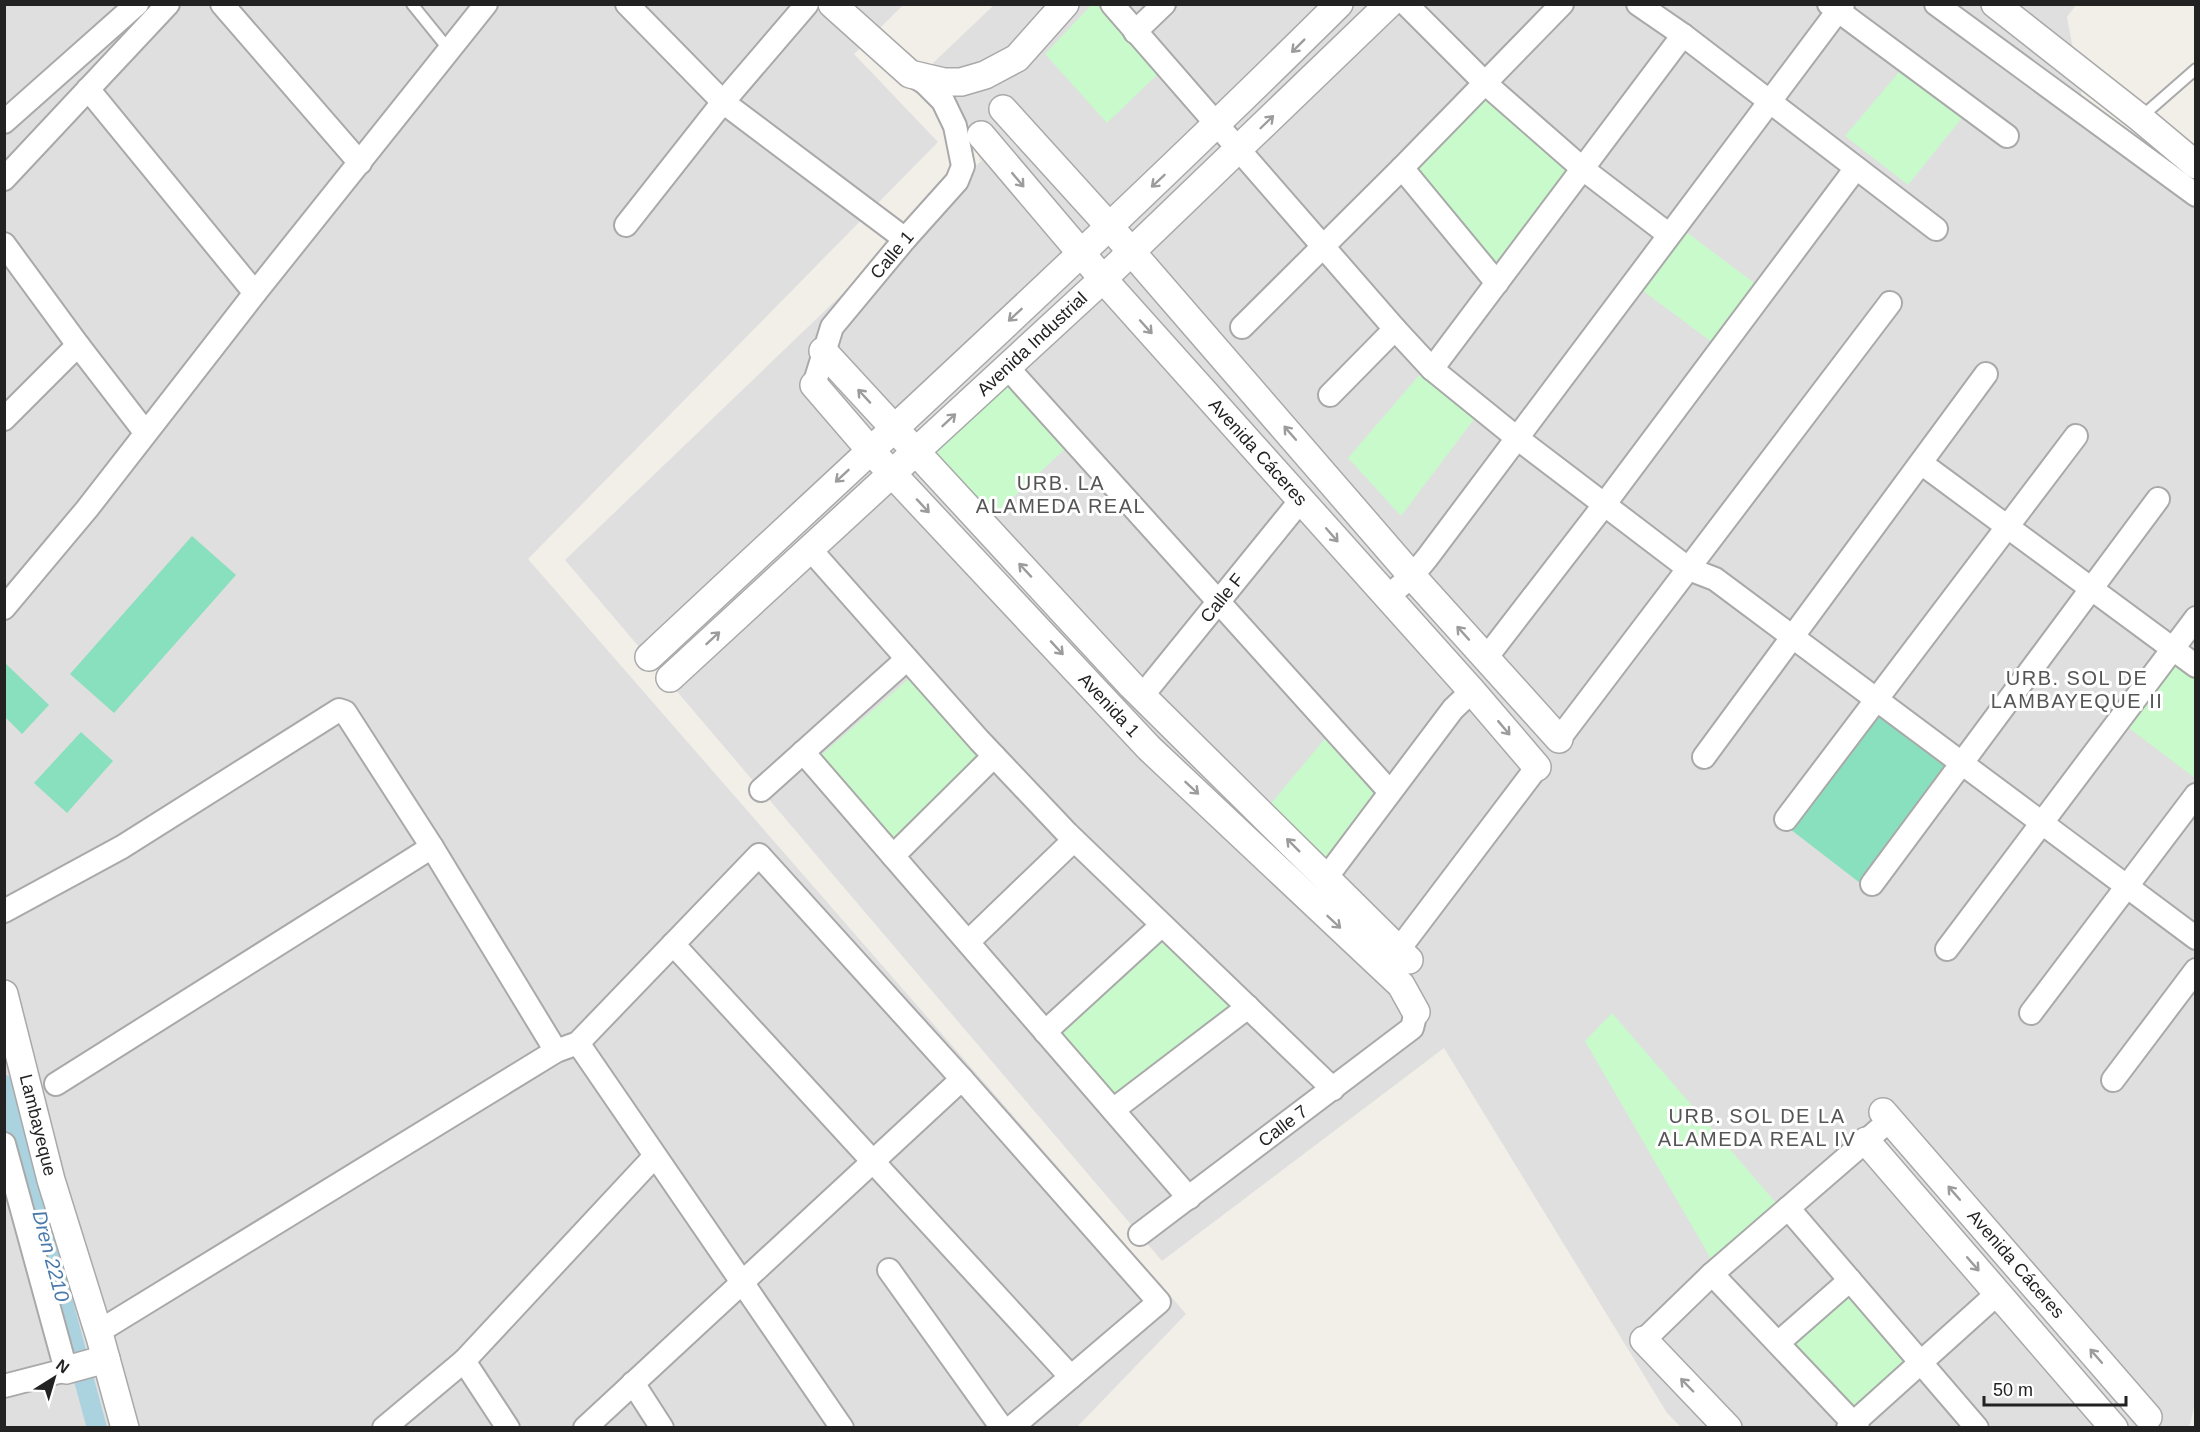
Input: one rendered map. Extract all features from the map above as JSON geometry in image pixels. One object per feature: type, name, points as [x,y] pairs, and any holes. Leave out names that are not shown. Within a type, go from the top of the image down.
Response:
[{"type":"street","points":[[4,122],[137,4]]},
{"type":"street","points":[[4,179],[168,4]]},
{"type":"street","points":[[222,4],[360,163]]},
{"type":"street","points":[[4,608],[87,509],[255,292],[486,4]]},
{"type":"street","points":[[627,4],[723,102],[905,239]]},
{"type":"street","points":[[626,225],[723,102],[807,4]]},
{"type":"street","points":[[832,4],[910,74],[944,82],[961,82],[985,75],[1017,58],[1065,4]]},
{"type":"street","points":[[1112,4],[1395,330],[1432,369],[1604,505],[1689,568],[1715,579],[2196,938]]},
{"type":"street","points":[[1135,32],[1164,4]]},
{"type":"street","name":"Avenida Industrial","points":[[648,657],[1110,227],[1339,4]]},
{"type":"street","name":"Avenida Industrial","points":[[670,678],[1103,279],[1389,4]]},
{"type":"street","points":[[1406,4],[1486,84],[1583,169],[1668,234]]},
{"type":"street","points":[[1242,327],[1486,84],[1562,4]]},
{"type":"street","points":[[1638,4],[1683,35],[1936,229]]},
{"type":"street","points":[[1936,4],[2196,195]]},
{"type":"street","points":[[1387,597],[1412,576],[1836,7],[2007,136]]},
{"type":"street","points":[[2005,8],[2196,165]]},
{"type":"street","points":[[1432,369],[1683,35]]},
{"type":"street","name":"Calle 1","points":[[814,385],[832,327],[957,181],[963,166],[955,126],[944,101],[925,83],[910,74]]},
{"type":"street","points":[[88,89],[255,292]]},
{"type":"street","name":"Avenida Cáceres","points":[[1003,109],[1110,227],[1329,477],[1412,576],[1559,739]]},
{"type":"street","points":[[955,126],[981,135]]},
{"type":"street","name":"Avenida Cáceres","points":[[981,135],[1081,254],[1472,691],[1537,767]]},
{"type":"street","points":[[1402,168],[1497,283]]},
{"type":"street","points":[[1486,658],[1604,505],[1856,168]]},
{"type":"street","points":[[4,244],[78,345],[146,432]]},
{"type":"street","points":[[1559,739],[1890,303]]},
{"type":"street","points":[[1330,395],[1395,330]]},
{"type":"street","points":[[4,419],[78,345]]},
{"type":"street","name":"Avenida 1","points":[[823,351],[1142,696],[1407,950]]},
{"type":"street","points":[[1007,367],[1390,792]]},
{"type":"street","points":[[1704,758],[1986,374]]},
{"type":"street","name":"Avenida 1","points":[[814,385],[870,450],[1149,748],[1401,985],[1416,1012]]},
{"type":"street","points":[[1786,819],[2076,436]]},
{"type":"street","points":[[1921,463],[2196,666]]},
{"type":"street","points":[[1872,884],[2158,499]]},
{"type":"street","name":"Calle F","points":[[1142,696],[1301,500]]},
{"type":"street","points":[[809,549],[994,756],[1074,840],[1333,1089]]},
{"type":"street","points":[[1947,949],[2196,618]]},
{"type":"street","points":[[761,790],[907,659]]},
{"type":"street","points":[[1332,870],[1453,709],[1472,691]]},
{"type":"street","points":[[4,910],[122,848],[339,710],[345,712],[432,847],[556,1051]]},
{"type":"street","points":[[803,752],[1189,1198]]},
{"type":"street","points":[[893,856],[994,756]]},
{"type":"street","points":[[1407,950],[1537,767]]},
{"type":"street","points":[[2031,1013],[2196,795]]},
{"type":"street","points":[[968,942],[1074,840]]},
{"type":"street","points":[[56,1084],[432,847]]},
{"type":"street","points":[[98,1332],[556,1051],[578,1043],[759,855],[962,1079],[1159,1302],[1011,1428]]},
{"type":"street","points":[[1046,1032],[1162,924]]},
{"type":"street","points":[[673,944],[1071,1377]]},
{"type":"street","points":[[2113,1080],[2196,970]]},
{"type":"street","name":"Lambayeque","points":[[4,994],[51,1180],[98,1332],[84,1365],[125,1428]]},
{"type":"street","points":[[1113,1110],[1248,1007]]},
{"type":"street","name":"Calle 7","points":[[1140,1234],[1412,1028],[1416,1012]]},
{"type":"street","points":[[578,1043],[842,1428]]},
{"type":"street","points":[[585,1428],[962,1079]]},
{"type":"street","points":[[1728,1428],[1644,1340],[1712,1274],[1866,1141],[1886,1116]]},
{"type":"street","name":"Avenida Cáceres","points":[[1886,1116],[2148,1417]]},
{"type":"street","name":"Avenida Cáceres","points":[[1866,1141],[2114,1428]]},
{"type":"street","points":[[4,1144],[84,1365],[4,1386]]},
{"type":"street","points":[[384,1428],[464,1361],[655,1156]]},
{"type":"street","points":[[1788,1208],[1977,1428]]},
{"type":"street","points":[[889,1270],[1002,1428]]},
{"type":"street","points":[[1712,1274],[1853,1426],[1998,1293]]},
{"type":"street","points":[[1778,1343],[1851,1280]]},
{"type":"street","points":[[464,1361],[508,1428]]},
{"type":"street","points":[[633,1383],[662,1428]]},
{"type":"lane","points":[[412,4],[450,51]]},
{"type":"lane","points":[[2140,118],[2196,69]]},
{"type":"shaded area","points":[[5,5],[903,5],[854,54],[938,142],[528,559],[1186,1314],[1077,1427],[5,1428]]},
{"type":"shaded area","points":[[994,5],[2076,5],[2067,17],[2085,113],[2195,203],[2196,1399],[2189,1428],[1681,1427],[1667,1413],[1444,1048],[1162,1261],[565,560],[981,161],[933,63]]},
{"type":"green space","points":[[1091,5],[1097,5],[1158,74],[1107,123],[1045,54]]},
{"type":"green space","points":[[1904,66],[1966,113],[1908,185],[1845,136]]},
{"type":"green space","points":[[1484,98],[1569,173],[1497,270],[1412,170]]},
{"type":"green space","points":[[1685,231],[1757,285],[1713,343],[1642,290]]},
{"type":"green space","points":[[1421,373],[1475,418],[1401,516],[1348,458]]},
{"type":"green space","points":[[1004,377],[1068,446],[990,519],[927,449]]},
{"type":"green space","points":[[192,536],[236,575],[114,713],[70,674]]},
{"type":"green space","points":[[2176,659],[2195,674],[2195,778],[2126,726]]},
{"type":"green space","points":[[5,663],[49,705],[22,734],[5,717]]},
{"type":"green space","points":[[912,676],[981,757],[890,842],[819,757]]},
{"type":"green space","points":[[1875,711],[1948,769],[1860,883],[1790,829]]},
{"type":"green space","points":[[81,732],[113,761],[67,813],[34,783]]},
{"type":"green space","points":[[1328,735],[1380,793],[1323,869],[1263,813]]},
{"type":"green space","points":[[1162,934],[1236,1005],[1114,1097],[1058,1033]]},
{"type":"green space","points":[[1612,1013],[1777,1204],[1711,1259],[1585,1041]]},
{"type":"green space","points":[[1850,1287],[1911,1358],[1852,1413],[1785,1342]]},
{"type":"waterway","name":"Dren 2210","points":[[4,1085],[97,1428]]},
{"type":"district","name":"URB. LA ALAMEDA REAL","points":[[1061,494]]},
{"type":"district","name":"URB. SOL DE LAMBAYEQUE II","points":[[2077,690]]},
{"type":"district","name":"URB. SOL DE LA ALAMEDA REAL IV","points":[[1757,1128]]}]
